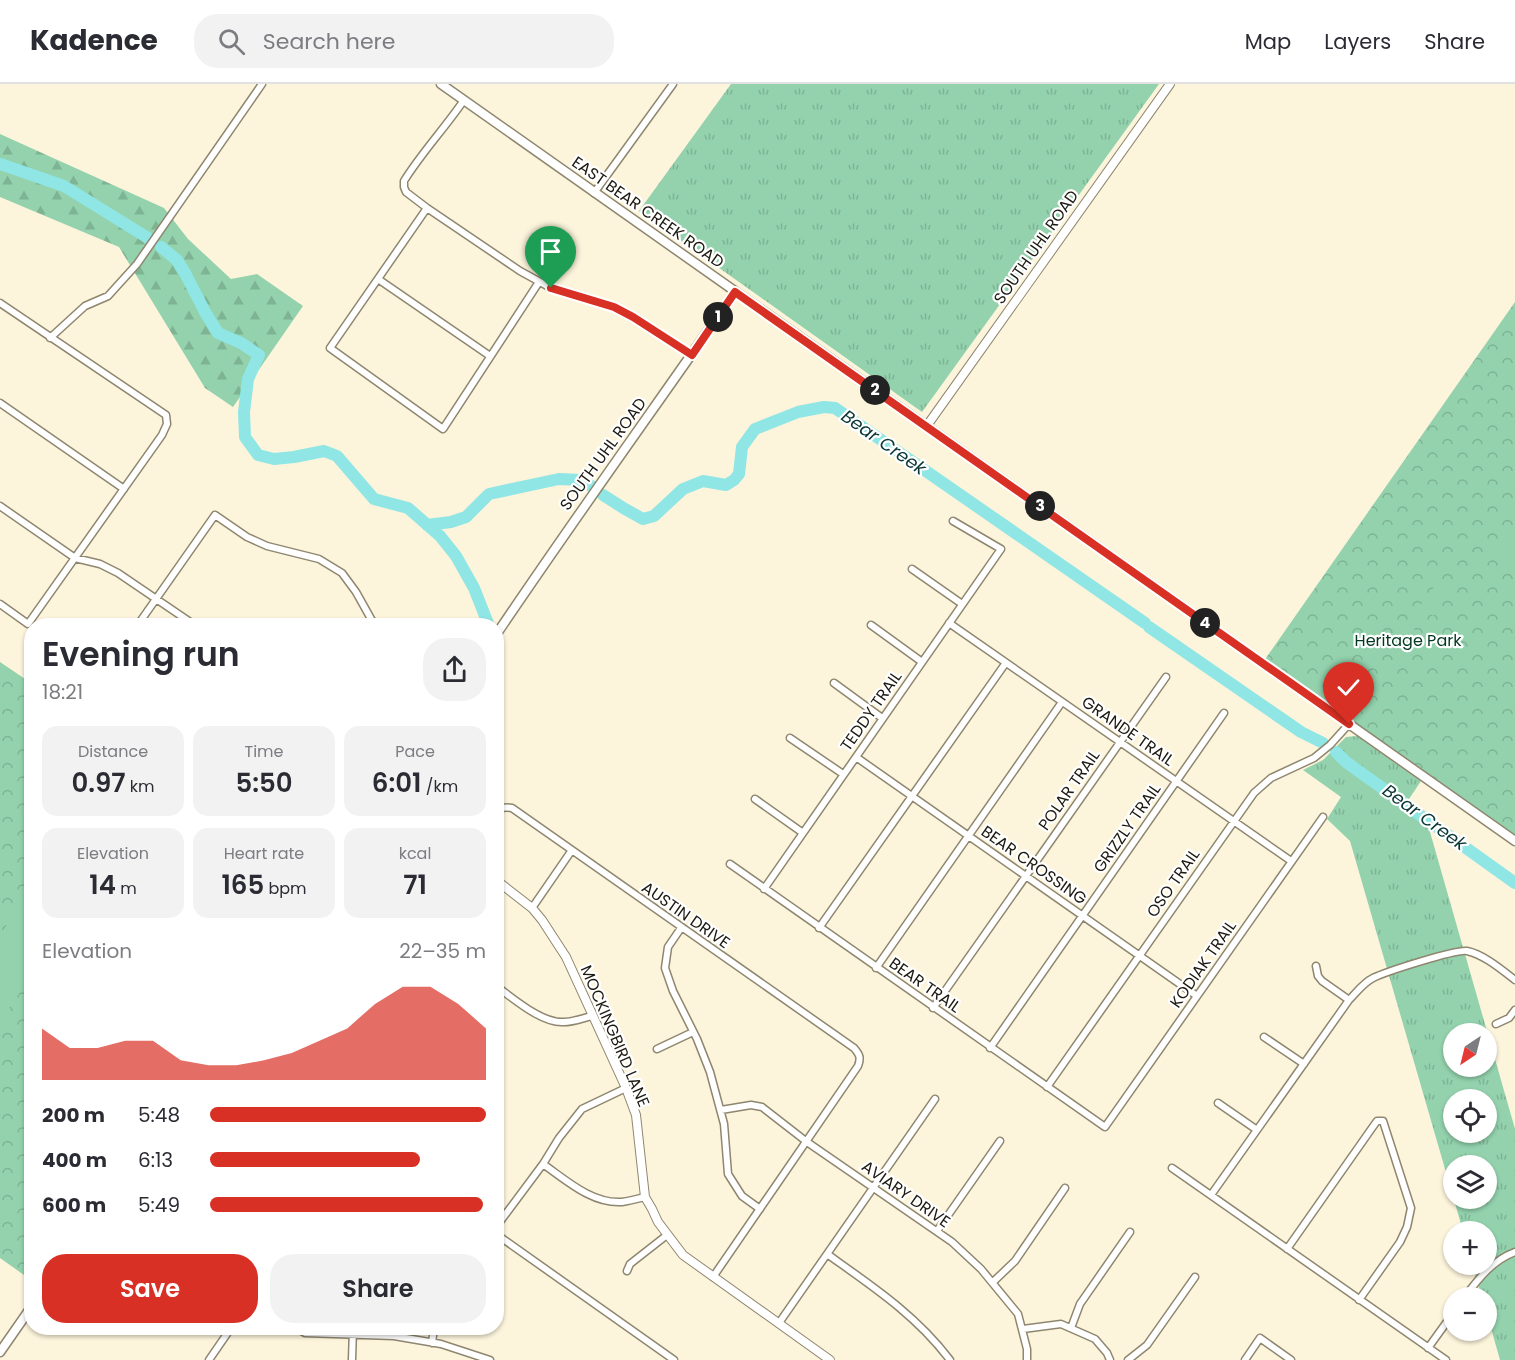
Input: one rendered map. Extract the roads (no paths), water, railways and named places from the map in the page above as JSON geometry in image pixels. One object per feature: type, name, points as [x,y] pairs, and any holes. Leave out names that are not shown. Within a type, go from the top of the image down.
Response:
[{"type":"main road","name":"EAST BEAR CREEK ROAD","points":[[441,84],[1515,841]]},
{"type":"main road","name":"SOUTH UHL ROAD","points":[[504,623],[556,545],[735,292]]},
{"type":"main road","points":[[0,1352],[24,1318]]},
{"type":"street","points":[[50,338],[84,306],[108,296],[137,264],[262,84]]},
{"type":"street","points":[[594,193],[673,84]]},
{"type":"street","name":"SOUTH UHL ROAD","points":[[926,427],[1170,84]]},
{"type":"street","points":[[464,100],[404,181],[406,192],[539,282],[551,288],[614,307],[692,355]]},
{"type":"street","points":[[427,208],[330,348],[443,429],[539,282]]},
{"type":"street","points":[[378,279],[490,356]]},
{"type":"street","points":[[0,303],[166,416],[167,424],[162,435],[32,618]]},
{"type":"street","points":[[0,403],[124,489]]},
{"type":"street","points":[[0,506],[75,558],[100,564],[118,573],[185,618]]},
{"type":"street","points":[[142,618],[216,515],[247,537],[267,546],[319,559],[342,573],[371,618]]},
{"type":"street","name":"TEDDY TRAIL","points":[[764,889],[1001,549],[953,521]]},
{"type":"street","points":[[912,569],[962,604]]},
{"type":"street","points":[[0,604],[24,621]]},
{"type":"street","name":"GRANDE TRAIL","points":[[949,623],[1291,861]]},
{"type":"street","points":[[871,625],[922,662]]},
{"type":"street","points":[[819,928],[1005,664]]},
{"type":"street","name":"POLAR TRAIL","points":[[933,1008],[1166,677]]},
{"type":"street","points":[[834,683],[882,718]]},
{"type":"street","points":[[876,968],[1062,702]]},
{"type":"street","name":"GRIZZLY TRAIL","points":[[990,1048],[1224,713]]},
{"type":"street","name":"OSO TRAIL","points":[[1047,1087],[1254,793],[1271,778],[1314,758],[1330,745],[1349,724]]},
{"type":"street","points":[[790,738],[843,774]]},
{"type":"street","name":"BEAR CROSSING","points":[[856,756],[1197,996]]},
{"type":"street","points":[[755,799],[803,833]]},
{"type":"street","name":"AUSTIN DRIVE","points":[[504,807],[512,808],[860,1054],[861,1059],[858,1066],[807,1142]]},
{"type":"street","name":"KODIAK TRAIL","points":[[1105,1127],[1323,818]]},
{"type":"street","points":[[532,908],[572,850]]},
{"type":"street","name":"BEAR TRAIL","points":[[730,864],[1105,1127]]},
{"type":"street","name":"MOCKINGBIRD LANE","points":[[504,886],[532,908],[566,957],[636,1115],[645,1197],[658,1222],[683,1255],[830,1360]]},
{"type":"street","points":[[681,928],[668,947],[665,968],[710,1072],[724,1124],[728,1174],[742,1196],[759,1209]]},
{"type":"street","points":[[1211,1195],[1349,1000],[1363,985],[1373,978],[1464,950],[1477,954],[1515,980]]},
{"type":"street","points":[[1316,966],[1318,976],[1322,981],[1349,1000]]},
{"type":"street","points":[[504,992],[538,1016],[555,1022],[592,1016]]},
{"type":"street","points":[[1497,1024],[1509,1018],[1515,1010]]},
{"type":"street","points":[[657,1049],[693,1032]]},
{"type":"street","points":[[1264,1037],[1304,1064]]},
{"type":"street","points":[[504,1216],[543,1164],[559,1138],[582,1110],[626,1088]]},
{"type":"street","points":[[779,1323],[935,1099]]},
{"type":"street","points":[[1218,1103],[1257,1130]]},
{"type":"street","name":"AVIARY DRIVE","points":[[721,1110],[751,1105],[762,1107],[807,1142],[952,1242],[993,1282],[1018,1314],[1027,1349],[1027,1360]]},
{"type":"street","points":[[1287,1249],[1377,1121],[1383,1121],[1411,1208],[1407,1227],[1400,1242],[1359,1300]]},
{"type":"street","points":[[937,1231],[1000,1141]]},
{"type":"street","points":[[713,1277],[807,1142]]},
{"type":"street","points":[[543,1164],[592,1197],[607,1202],[622,1202],[645,1197]]},
{"type":"street","points":[[1172,1168],[1446,1360]]},
{"type":"street","points":[[993,1282],[1015,1261],[1065,1188]]},
{"type":"street","points":[[1071,1328],[1080,1304],[1130,1232]]},
{"type":"street","points":[[627,1271],[630,1264],[667,1235]]},
{"type":"street","points":[[504,1240],[674,1360]]},
{"type":"street","points":[[1472,1287],[1479,1278],[1505,1256],[1515,1252]]},
{"type":"street","points":[[827,1254],[894,1301],[935,1340],[950,1360]]},
{"type":"street","points":[[1128,1360],[1147,1345],[1195,1277]]},
{"type":"street","points":[[1023,1329],[1061,1324],[1095,1339],[1110,1360]]},
{"type":"street","points":[[1428,1348],[1443,1327]]},
{"type":"street","points":[[208,1360],[226,1335]]},
{"type":"street","points":[[352,1360],[353,1335]]},
{"type":"street","points":[[394,1335],[432,1343],[490,1360]]},
{"type":"street","points":[[432,1343],[433,1335]]},
{"type":"street","points":[[1245,1360],[1260,1338],[1291,1360]]},
{"type":"waterway","name":"Bear Creek","points":[[0,164],[64,186],[148,238]]},
{"type":"waterway","name":"Bear Creek","points":[[161,247],[177,260],[218,333],[241,343],[259,355],[248,379],[244,412],[245,437],[258,455],[274,459],[324,451],[337,456],[374,499],[408,508],[440,536],[456,556],[474,588],[486,618]]},
{"type":"waterway","name":"Bear Creek","points":[[603,495],[643,519],[654,516],[683,489],[703,481],[726,485],[734,480],[739,474],[742,447],[755,429],[798,412],[824,407],[835,408],[1145,623]]},
{"type":"waterway","name":"Bear Creek","points":[[427,525],[451,522],[466,517],[489,494],[559,479],[581,480],[593,487]]},
{"type":"waterway","name":"Bear Creek","points":[[1149,627],[1301,732],[1323,743]]},
{"type":"waterway","name":"Bear Creek","points":[[1336,752],[1346,762],[1515,883]]},
{"type":"park label","name":"Heritage Park","points":[[1408,640]]}]
